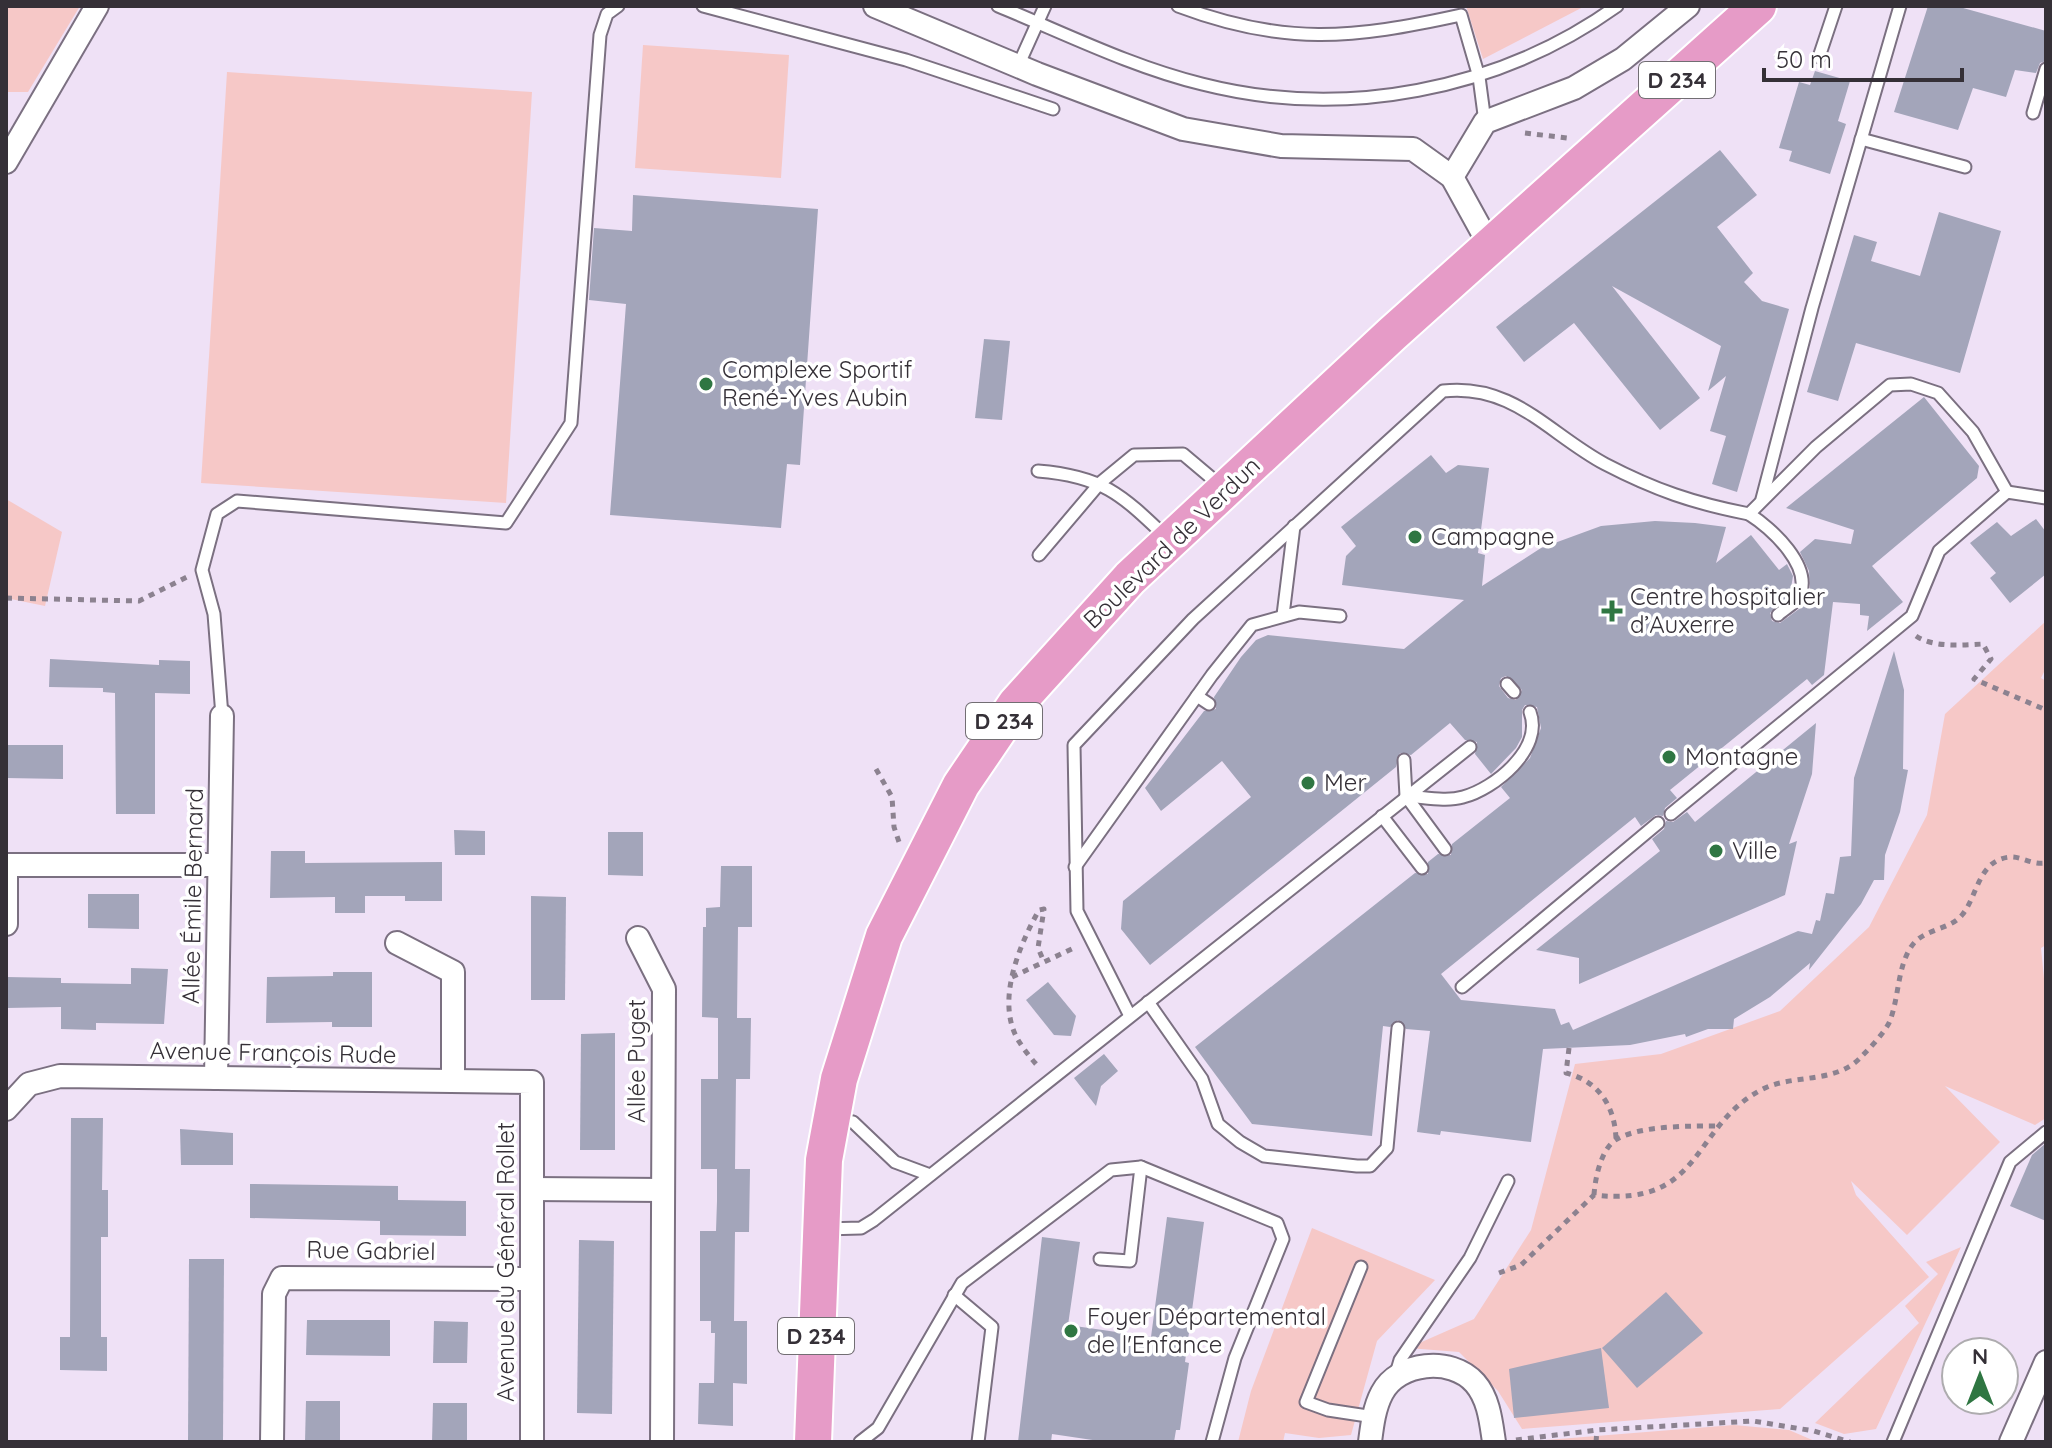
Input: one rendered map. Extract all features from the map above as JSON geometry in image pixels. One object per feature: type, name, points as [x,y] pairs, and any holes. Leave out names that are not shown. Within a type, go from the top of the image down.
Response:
[{"type":"main road","name":"Boulevard de Verdun","points":[[819,1229],[831,1118],[858,1011],[884,936],[961,785],[1016,704],[1130,578],[1169,540],[1758,6]]},
{"type":"main road","name":"D 234","points":[[813,1442],[819,1229]]},
{"type":"street","points":[[6,162],[97,6]]},
{"type":"street","points":[[875,6],[1018,66],[1183,129],[1281,146],[1413,149],[1452,177],[1490,246]]},
{"type":"street","points":[[1452,177],[1494,120],[1574,88],[1623,59],[1688,6]]},
{"type":"street","name":"Allée Émile Bernard","points":[[216,1078],[222,716]]},
{"type":"street","points":[[6,924],[6,865],[219,865]]},
{"type":"street","name":"Allée Puget","points":[[638,938],[664,989],[662,1442]]},
{"type":"street","points":[[397,943],[453,972],[453,1081]]},
{"type":"street","name":"Avenue François Rude","points":[[12,1101],[37,1081],[60,1076],[532,1082]]},
{"type":"street","name":"Avenue du Général Rollet","points":[[532,1082],[532,1442]]},
{"type":"street","points":[[532,1189],[663,1190]]},
{"type":"street","name":"Rue Gabriel","points":[[272,1442],[274,1294],[282,1278],[531,1279]]},
{"type":"street","points":[[2011,1442],[2046,1362]]},
{"type":"street","points":[[1370,1442],[1382,1392],[1395,1377],[1413,1368],[1433,1365],[1456,1370],[1474,1381],[1485,1398],[1502,1441]]},
{"type":"lane","points":[[222,716],[214,614],[202,570],[217,514],[237,501],[506,523],[571,423],[600,35],[607,14],[618,6]]},
{"type":"lane","points":[[703,6],[906,60],[1053,109]]},
{"type":"lane","points":[[998,6],[1189,80],[1284,100],[1379,97],[1479,77],[1579,33],[1613,7]]},
{"type":"lane","points":[[1018,66],[1045,6]]},
{"type":"lane","points":[[1178,6],[1253,30],[1333,36],[1388,31],[1461,15],[1494,120]]},
{"type":"lane","points":[[1819,57],[1836,6]]},
{"type":"lane","points":[[1762,499],[1900,6]]},
{"type":"lane","points":[[2033,113],[2046,69]]},
{"type":"lane","points":[[1861,139],[1965,167]]},
{"type":"lane","points":[[1749,514],[1816,447],[1890,385],[1911,384],[1938,393],[1973,432],[2007,492]]},
{"type":"lane","points":[[1130,1016],[1077,911],[1074,745],[1193,619],[1443,391],[1470,388],[1524,408],[1603,463],[1684,501],[1749,514],[1767,525],[1797,565],[1801,587],[1798,598],[1778,615]]},
{"type":"lane","points":[[1039,555],[1100,483],[1134,455],[1183,454],[1224,489]]},
{"type":"lane","points":[[1038,471],[1076,474],[1100,483],[1129,501],[1169,540]]},
{"type":"lane","points":[[1671,814],[1912,616],[1939,551],[2007,492],[2046,498]]},
{"type":"lane","points":[[1283,615],[1294,526]]},
{"type":"lane","points":[[1075,868],[1197,696],[1252,625],[1299,612],[1340,616]]},
{"type":"lane","points":[[1197,696],[1209,704]]},
{"type":"lane","points":[[1406,796],[1459,798],[1487,789],[1512,766],[1526,745],[1533,728],[1530,712]]},
{"type":"lane","points":[[819,1229],[861,1228],[1470,747]]},
{"type":"lane","points":[[1404,760],[1406,796],[1445,849]]},
{"type":"lane","points":[[1382,816],[1422,868]]},
{"type":"lane","points":[[1462,987],[1658,823]]},
{"type":"lane","points":[[1148,1002],[1202,1079],[1218,1124],[1240,1142],[1264,1156],[1357,1166],[1370,1166],[1387,1148],[1398,1028]]},
{"type":"lane","points":[[831,1118],[853,1122],[895,1162],[930,1175]]},
{"type":"lane","points":[[1893,1442],[2010,1162],[2046,1132]]},
{"type":"lane","points":[[1100,1259],[1130,1261],[1141,1167]]},
{"type":"lane","points":[[860,1442],[878,1428],[962,1283],[1072,1196],[1111,1170],[1141,1167],[1277,1223],[1283,1239],[1235,1358],[1212,1442]]},
{"type":"lane","points":[[1395,1377],[1400,1360],[1470,1258],[1508,1181]]},
{"type":"lane","points":[[1361,1267],[1306,1402],[1328,1410],[1374,1417]]},
{"type":"lane","points":[[954,1295],[992,1327],[978,1442]]},
{"type":"path","points":[[1494,120],[1513,131],[1571,138],[1596,155]]},
{"type":"path","points":[[6,598],[139,601],[202,570]]},
{"type":"path","points":[[1901,626],[1923,641],[1983,644],[1991,659],[1974,679],[2046,710]]},
{"type":"path","points":[[876,769],[892,797],[894,827],[902,851]]},
{"type":"path","points":[[1594,1195],[1625,1199],[1666,1188],[1732,1113],[1765,1088],[1838,1072],[1860,1060],[1888,1024],[1910,947],[1921,937],[1962,917],[1988,866],[2010,857],[2036,865],[2046,863]]},
{"type":"path","points":[[1036,1064],[1015,1036],[1010,1006],[1012,977],[1023,940],[1039,910],[1044,909],[1038,948],[1044,962]]},
{"type":"path","points":[[1012,977],[1077,947]]},
{"type":"path","points":[[1569,1048],[1566,1073],[1582,1077],[1598,1090],[1615,1115],[1616,1139]]},
{"type":"path","points":[[1499,1273],[1521,1265],[1594,1195],[1595,1181],[1606,1151],[1616,1139],[1684,1125],[1721,1126]]},
{"type":"path","points":[[1502,1441],[1597,1430],[1753,1421],[1814,1431],[1850,1442]]},
{"type":"path","points":[[1596,1442],[1597,1430]]},
{"type":"shaded area","points":[[6,6],[80,6],[28,92],[6,92]]},
{"type":"shaded area","points":[[1466,6],[1585,6],[1483,59]]},
{"type":"shaded area","points":[[643,45],[789,55],[781,178],[635,168]]},
{"type":"shaded area","points":[[227,72],[532,92],[506,503],[201,483]]},
{"type":"shaded area","points":[[6,499],[62,532],[45,606],[6,598]]},
{"type":"shaded area","points":[[2046,621],[2046,668],[2041,678],[2046,681],[2046,945],[2041,948],[2046,999],[2046,1118],[2035,1125],[1945,1086],[2000,1142],[1907,1235],[1851,1181],[1856,1195],[1929,1277],[1780,1409],[1522,1429],[1498,1391],[1459,1352],[1408,1348],[1474,1319],[1531,1230],[1575,1064],[1661,1054],[1780,1011],[1869,927],[1927,815],[1945,714]]},
{"type":"shaded area","points":[[1312,1228],[1435,1280],[1377,1341],[1351,1435],[1319,1438],[1285,1433],[1283,1442],[1238,1442],[1251,1391]]},
{"type":"shaded area","points":[[1961,1247],[1876,1429],[1844,1434],[1815,1423],[1919,1323],[1905,1306],[1938,1274],[1926,1262]]},
{"type":"shaded area","points":[[1734,1425],[1789,1430],[1817,1442],[1521,1442]]},
{"type":"building","points":[[1928,6],[1956,6],[2046,31],[2046,61],[2040,63],[2036,73],[2015,70],[2006,97],[1973,88],[1958,130],[1894,112]]},
{"type":"building","points":[[1815,71],[1850,81],[1838,121],[1846,124],[1830,174],[1789,161],[1792,151],[1779,148],[1799,82],[1810,85]]},
{"type":"building","points":[[1720,150],[1757,195],[1717,227],[1753,273],[1744,282],[1762,301],[1789,309],[1737,492],[1712,484],[1726,436],[1710,431],[1726,376],[1708,391],[1721,346],[1612,286],[1700,398],[1660,430],[1574,323],[1524,362],[1496,327]]},
{"type":"building","name":"Complexe Sportif René-Yves Aubin","points":[[633,195],[818,209],[800,465],[787,464],[781,528],[610,515],[626,304],[589,300],[594,228],[632,231]]},
{"type":"building","points":[[1939,212],[2001,231],[1960,373],[1856,343],[1838,401],[1807,392],[1854,235],[1877,242],[1871,261],[1920,276]]},
{"type":"building","points":[[984,339],[1010,341],[1002,420],[975,418]]},
{"type":"building","points":[[1924,397],[1979,466],[1977,478],[1872,566],[1903,602],[1867,631],[1869,616],[1860,615],[1860,604],[1833,602],[1824,675],[1812,685],[1807,679],[1670,790],[1677,798],[1665,808],[1663,816],[1656,815],[1641,826],[1635,817],[1441,974],[1461,1000],[1555,1009],[1561,1025],[1569,1022],[1573,1030],[1798,931],[1812,934],[1816,920],[1820,921],[1826,893],[1834,894],[1840,857],[1851,856],[1854,778],[1894,651],[1904,690],[1903,769],[1908,770],[1900,812],[1885,855],[1884,880],[1874,880],[1861,904],[1809,970],[1810,963],[1770,997],[1734,1019],[1733,1029],[1708,1029],[1686,1037],[1685,1034],[1630,1045],[1543,1049],[1531,1142],[1441,1131],[1440,1135],[1417,1132],[1430,1031],[1406,1029],[1398,1020],[1390,1027],[1383,1026],[1372,1136],[1252,1124],[1195,1047],[1415,873],[1428,874],[1428,862],[1438,854],[1451,855],[1452,844],[1510,798],[1501,787],[1530,758],[1541,728],[1537,707],[1525,705],[1522,710],[1522,737],[1516,748],[1491,774],[1475,754],[1477,742],[1465,740],[1450,723],[1411,755],[1400,753],[1396,767],[1150,965],[1121,929],[1123,901],[1251,797],[1222,761],[1161,811],[1145,788],[1204,711],[1216,709],[1214,697],[1241,657],[1256,640],[1268,635],[1404,649],[1464,600],[1342,585],[1346,556],[1356,546],[1341,527],[1431,455],[1446,473],[1458,465],[1489,468],[1478,553],[1485,555],[1482,586],[1541,548],[1601,526],[1655,521],[1695,523],[1726,527],[1716,563],[1751,535],[1779,570],[1787,564],[1793,576],[1790,594],[1770,613],[1772,621],[1780,623],[1803,606],[1810,589],[1809,571],[1800,552],[1815,539],[1851,544],[1854,530],[1786,508]],"holes":[[[1506,676],[1522,690],[1516,700],[1508,698],[1499,686],[1501,678]]]},
{"type":"building","points":[[2036,519],[2046,532],[2046,574],[2010,603],[1990,578],[1996,573],[1970,543],[1997,522],[2011,536]]},
{"type":"building","points":[[50,659],[159,665],[159,660],[190,661],[190,694],[155,693],[155,814],[116,814],[115,693],[103,692],[103,688],[49,687]]},
{"type":"building","points":[[1816,723],[1812,774],[1789,844],[1797,841],[1785,895],[1579,984],[1579,958],[1536,950],[1660,851],[1652,839],[1664,829],[1666,821],[1673,822],[1687,812],[1695,822]]},
{"type":"building","points":[[6,745],[63,745],[63,779],[6,778]]},
{"type":"building","points":[[454,830],[485,831],[485,855],[455,855]]},
{"type":"building","points":[[608,832],[643,832],[643,876],[608,875]]},
{"type":"building","points":[[271,851],[305,851],[305,863],[442,862],[442,901],[405,901],[405,896],[365,896],[365,913],[335,913],[335,897],[270,898]]},
{"type":"building","points":[[721,866],[752,866],[752,927],[738,927],[737,1018],[751,1018],[750,1079],[736,1079],[735,1169],[750,1169],[749,1232],[735,1232],[734,1321],[747,1321],[747,1384],[733,1383],[733,1426],[698,1424],[699,1383],[714,1383],[715,1333],[711,1333],[711,1321],[700,1321],[700,1231],[716,1231],[717,1169],[701,1169],[701,1079],[718,1079],[718,1018],[702,1017],[703,927],[706,927],[706,908],[720,907]]},
{"type":"building","points":[[88,894],[139,894],[139,929],[88,928]]},
{"type":"building","points":[[531,896],[566,897],[565,1000],[531,1000]]},
{"type":"building","points":[[131,968],[168,969],[164,1024],[96,1023],[96,1030],[61,1029],[61,1007],[6,1008],[6,977],[61,978],[61,983],[131,984]]},
{"type":"building","points":[[333,972],[372,972],[372,1027],[332,1027],[332,1022],[266,1023],[267,977],[333,976]]},
{"type":"building","points":[[1048,982],[1076,1016],[1071,1036],[1054,1035],[1026,1000]]},
{"type":"building","points":[[615,1033],[615,1150],[580,1150],[581,1034]]},
{"type":"building","points":[[1104,1054],[1118,1071],[1101,1086],[1096,1106],[1074,1078]]},
{"type":"building","points":[[71,1118],[103,1118],[102,1190],[108,1190],[108,1237],[101,1237],[101,1337],[107,1337],[107,1371],[60,1370],[60,1337],[70,1337]]},
{"type":"building","points":[[180,1129],[233,1133],[233,1165],[181,1165]]},
{"type":"building","points":[[2046,1143],[2046,1221],[2010,1206],[2032,1155]]},
{"type":"building","points":[[250,1184],[398,1186],[398,1200],[466,1201],[466,1236],[380,1235],[380,1221],[250,1218]]},
{"type":"building","name":"Foyer Départemental de l'Enfance","points":[[1167,1217],[1204,1222],[1185,1362],[1189,1363],[1180,1430],[1176,1430],[1174,1442],[1106,1442],[1052,1434],[1051,1442],[1018,1442],[1042,1237],[1080,1242],[1068,1325],[1151,1337]]},
{"type":"building","points":[[579,1240],[614,1241],[612,1414],[577,1413]]},
{"type":"building","points":[[189,1259],[224,1259],[223,1442],[188,1442]]},
{"type":"building","points":[[1666,1292],[1703,1333],[1637,1388],[1602,1348]]},
{"type":"building","points":[[307,1320],[390,1320],[390,1356],[306,1355]]},
{"type":"building","points":[[434,1321],[468,1322],[467,1363],[433,1363]]},
{"type":"building","points":[[1601,1348],[1609,1408],[1514,1418],[1509,1369]]},
{"type":"building","points":[[306,1401],[340,1401],[340,1442],[305,1442]]},
{"type":"building","points":[[433,1403],[467,1403],[467,1442],[432,1442]]},
{"type":"place","name":"Complexe Sportif René-Yves Aubin","points":[[706,384]]},
{"type":"place","name":"Campagne","points":[[1415,537]]},
{"type":"place","name":"Centre hospitalier d’Auxerre","points":[[1612,611]]},
{"type":"place","name":"Montagne","points":[[1669,757]]},
{"type":"place","name":"Mer","points":[[1308,783]]},
{"type":"place","name":"Ville","points":[[1716,851]]},
{"type":"place","name":"Foyer Départemental de l'Enfance","points":[[1071,1331]]}]
